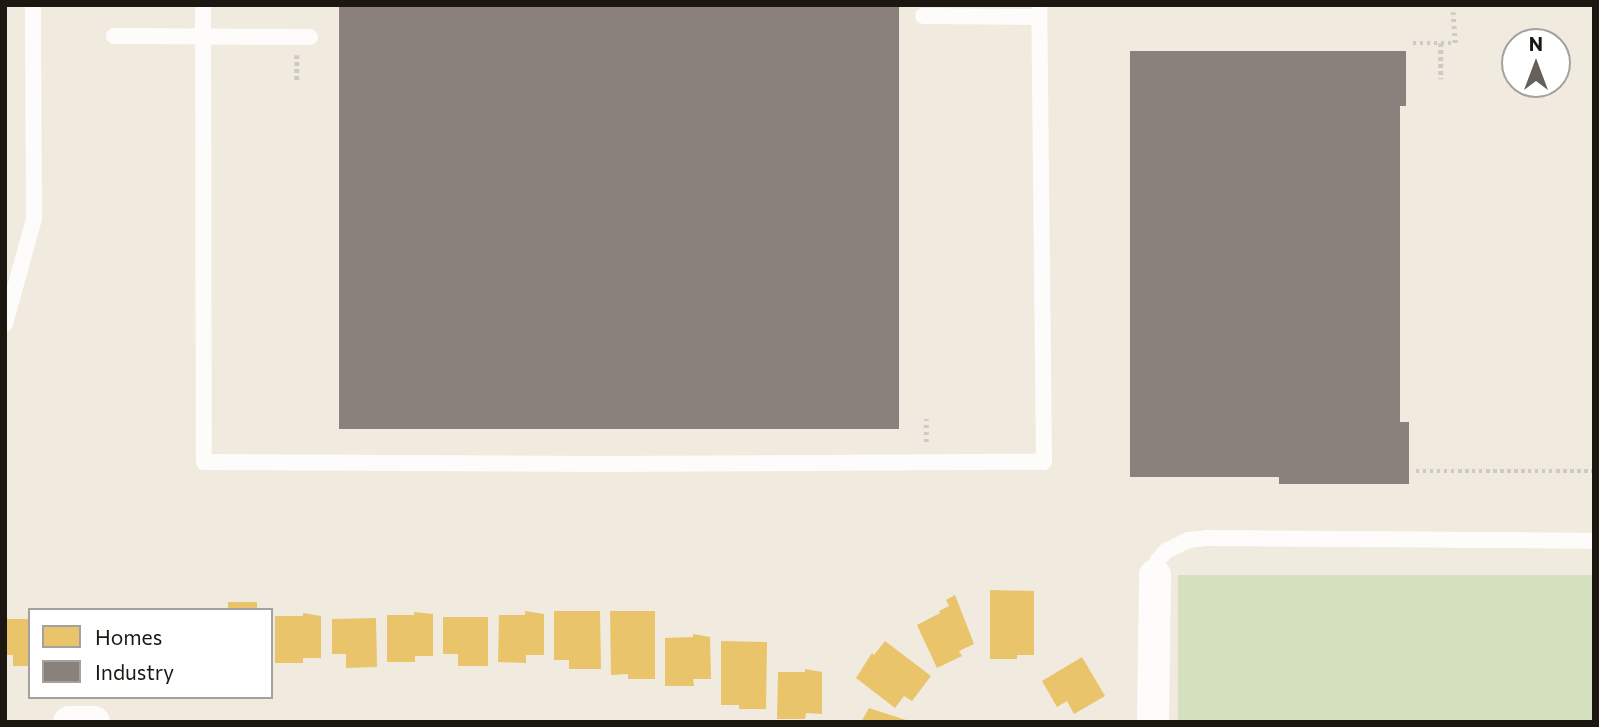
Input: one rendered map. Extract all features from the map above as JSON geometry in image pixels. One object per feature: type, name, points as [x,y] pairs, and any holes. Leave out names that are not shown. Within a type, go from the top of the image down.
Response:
[{"type":"street","points":[[1153,722],[1155,575]]},
{"type":"street","points":[[69,722],[94,722]]},
{"type":"lane","points":[[5,324],[34,219],[33,5]]},
{"type":"lane","points":[[203,5],[204,462],[1044,462],[1039,11],[923,16]]},
{"type":"lane","points":[[114,36],[310,37]]},
{"type":"lane","points":[[1155,575],[1158,560],[1166,551],[1189,540],[1207,538],[1594,541]]},
{"type":"path","points":[[1413,43],[1455,43],[1453,12]]},
{"type":"path","points":[[1441,43],[1441,79]]},
{"type":"path","points":[[297,54],[297,80]]},
{"type":"path","points":[[926,419],[926,446]]},
{"type":"path","points":[[1416,471],[1594,471]]},
{"type":"green space","points":[[1178,575],[1594,575],[1594,722],[1178,722]]},
{"type":"building: Homes","points":[[990,590],[1034,591],[1034,655],[1017,655],[1017,659],[990,659]]},
{"type":"building: Homes","points":[[955,595],[974,644],[959,651],[962,656],[937,668],[917,625],[949,606],[946,600]]},
{"type":"building: Homes","points":[[228,602],[257,602],[257,608],[228,608]]},
{"type":"building: Homes","points":[[525,611],[544,614],[544,655],[526,655],[526,663],[498,662],[499,615],[525,615]]},
{"type":"building: Homes","points":[[554,611],[600,611],[601,669],[569,669],[569,660],[554,660]]},
{"type":"building: Homes","points":[[610,611],[655,611],[655,679],[628,679],[628,674],[611,675]]},
{"type":"building: Homes","points":[[414,612],[433,614],[433,656],[415,656],[415,662],[387,662],[387,615],[414,615]]},
{"type":"building: Homes","points":[[303,613],[321,616],[321,658],[303,658],[303,663],[275,663],[275,616],[303,616]]},
{"type":"building: Homes","points":[[443,617],[488,617],[488,666],[458,666],[458,654],[443,654]]},
{"type":"building: Homes","points":[[376,618],[377,667],[346,668],[346,654],[332,654],[332,619]]},
{"type":"building: Homes","points":[[5,619],[28,619],[28,666],[13,666],[13,655],[5,655]]},
{"type":"building: Homes","points":[[693,634],[710,637],[711,679],[693,679],[694,686],[665,686],[665,638],[693,637]]},
{"type":"building: Homes","points":[[721,641],[767,642],[766,709],[739,709],[739,705],[721,705]]},
{"type":"building: Homes","points":[[885,641],[931,676],[912,701],[904,696],[895,708],[856,678],[872,653],[874,655]]},
{"type":"building: Homes","points":[[1082,657],[1105,696],[1074,714],[1067,701],[1057,707],[1042,681]]},
{"type":"building: Homes","points":[[805,669],[822,672],[822,714],[806,713],[805,719],[777,719],[778,672],[805,672]]},
{"type":"building: Homes","points":[[869,708],[909,721],[909,722],[861,722]]},
{"type":"building: Industry","points":[[339,5],[899,5],[899,429],[339,429]]},
{"type":"building: Industry","points":[[1130,51],[1406,51],[1406,106],[1400,106],[1400,422],[1409,422],[1409,484],[1279,484],[1279,477],[1130,477]]}]
